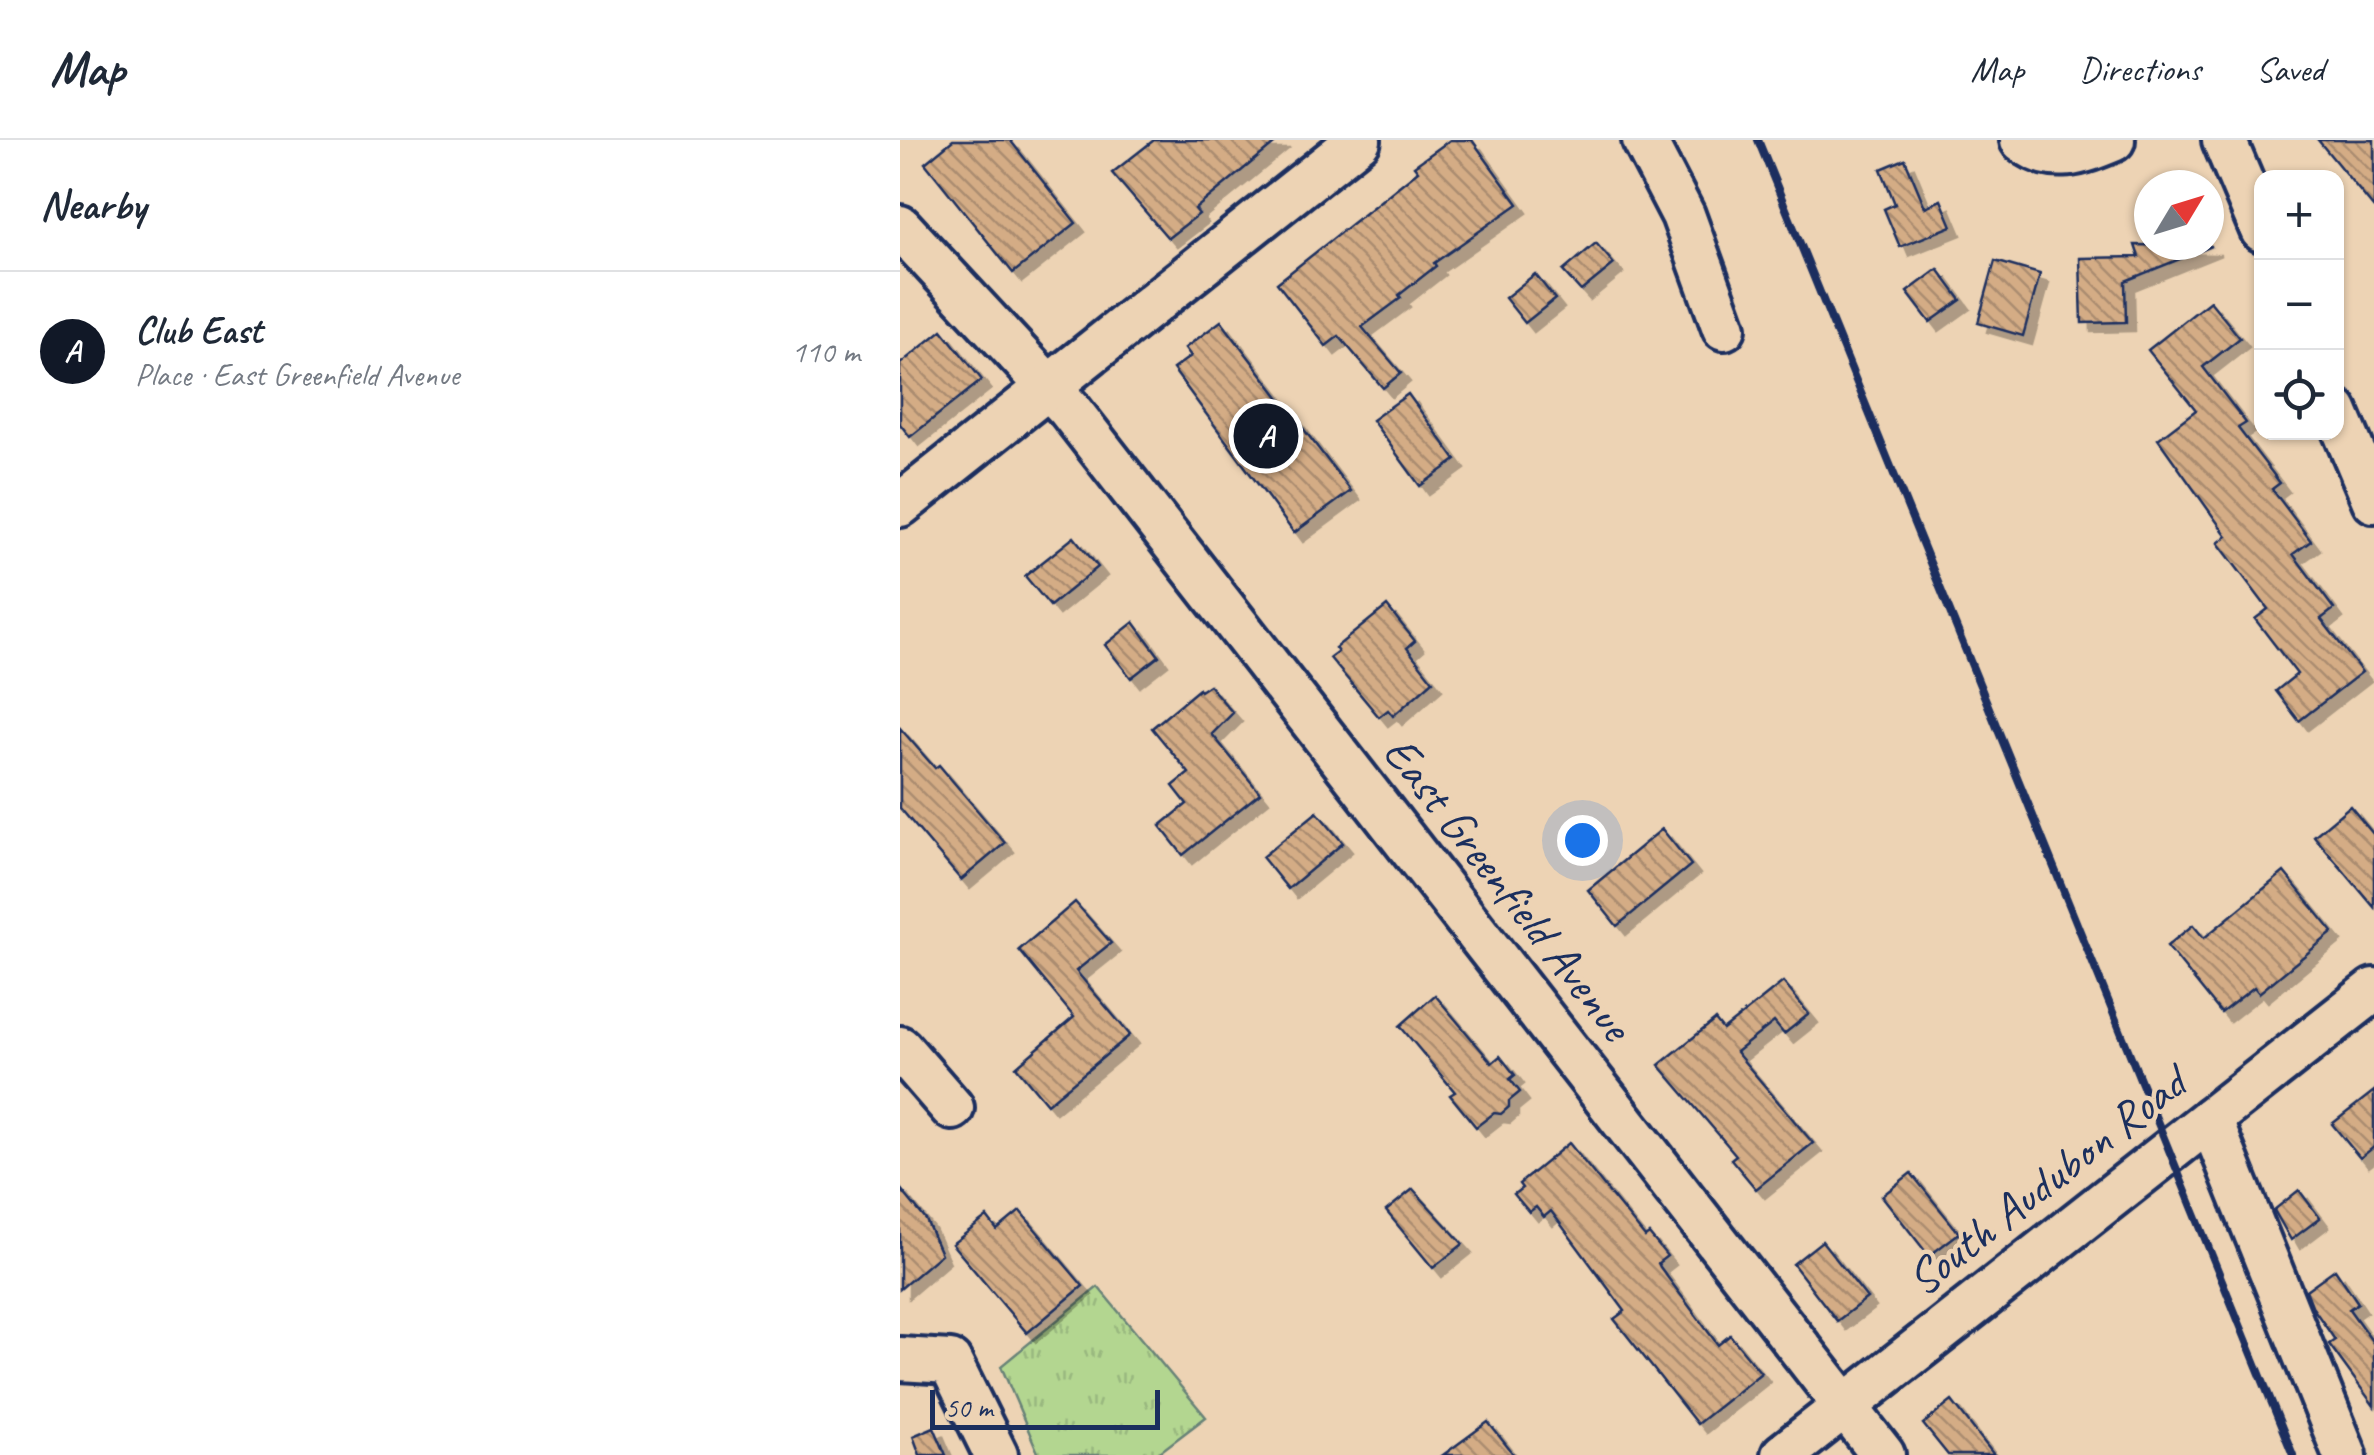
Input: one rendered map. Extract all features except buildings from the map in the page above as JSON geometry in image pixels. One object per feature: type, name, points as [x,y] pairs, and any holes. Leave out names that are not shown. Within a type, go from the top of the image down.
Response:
[{"type":"street","points":[[900,504],[1359,140]]},
{"type":"street","points":[[1644,140],[1682,216],[1724,328]]},
{"type":"street","points":[[2022,140],[2047,154],[2066,156],[2114,140]]},
{"type":"street","points":[[2224,140],[2254,211]]},
{"type":"street","name":"East Greenfield Avenue","points":[[900,227],[1049,386],[1882,1455]]},
{"type":"street","points":[[2344,429],[2374,501]]},
{"type":"street","name":"South Audubon Road","points":[[1784,1455],[2374,990]]},
{"type":"street","points":[[900,1048],[952,1108]]},
{"type":"street","points":[[2210,1119],[2346,1455]]},
{"type":"street","points":[[900,1358],[950,1362],[996,1455]]},
{"type":"green space","points":[[1098,1287],[1206,1417],[1156,1455],[1039,1455],[1001,1366]]},
{"type":"railway","points":[[1758,140],[2293,1455]]},
{"type":"place","name":"Club East","points":[[1266,436]]}]
